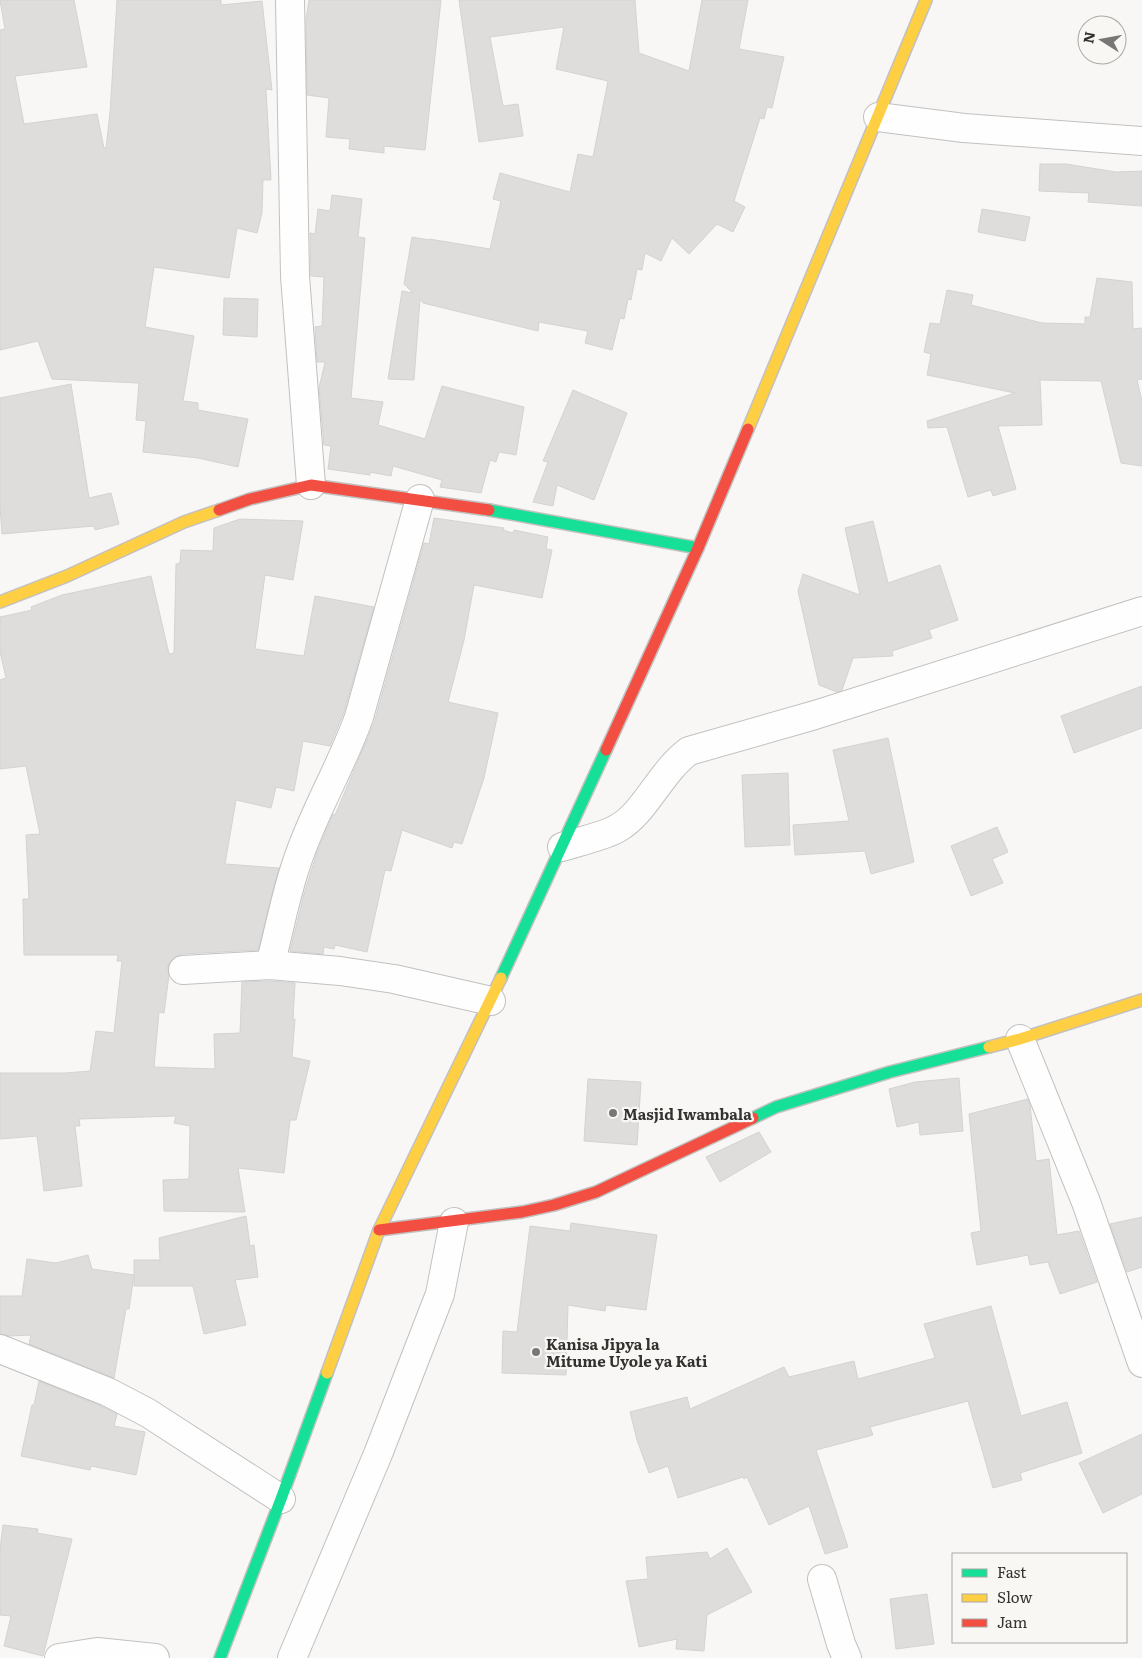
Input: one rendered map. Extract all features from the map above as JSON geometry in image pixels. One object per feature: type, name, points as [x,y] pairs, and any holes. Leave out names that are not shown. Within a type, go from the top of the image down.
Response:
[{"type":"main road","points":[[220,1658],[281,1499],[379,1230],[491,1001],[698,548],[926,0]]},
{"type":"main road","points":[[0,602],[67,576],[184,522],[250,499],[311,485],[496,511],[698,548]]},
{"type":"main road","points":[[379,1230],[454,1222],[522,1212],[554,1205],[630,1177],[776,1107],[890,1072],[1020,1039],[1142,1000]]},
{"type":"street","points":[[290,0],[295,276],[311,485]]},
{"type":"street","points":[[878,117],[964,128],[1142,141]]},
{"type":"street","points":[[270,965],[296,865],[320,805],[348,746],[364,701],[420,499]]},
{"type":"street","points":[[562,847],[618,828],[634,815],[677,760],[689,751],[814,716],[1142,611]]},
{"type":"street","points":[[182,970],[270,965],[340,971],[394,979],[491,1001]]},
{"type":"street","points":[[1020,1039],[1086,1202],[1142,1363]]},
{"type":"street","points":[[292,1658],[378,1454],[440,1294],[454,1222]]},
{"type":"street","points":[[0,1349],[108,1392],[148,1413],[281,1499]]},
{"type":"street","points":[[822,1579],[847,1658]]},
{"type":"street","points":[[58,1658],[97,1652],[155,1658]]},
{"type":"building","points":[[0,0],[74,0],[87,67],[15,76],[24,124],[97,114],[104,148],[106,148],[110,113],[117,0],[221,0],[221,5],[262,1],[272,90],[266,89],[271,180],[263,180],[262,213],[257,233],[237,228],[229,278],[154,267],[145,327],[194,336],[183,401],[198,403],[198,410],[248,419],[238,467],[198,458],[143,452],[146,421],[136,420],[139,383],[52,379],[38,341],[0,350],[0,30],[5,29]]},
{"type":"building","points":[[309,0],[441,0],[425,150],[384,146],[384,153],[349,149],[350,139],[326,137],[329,98],[307,95],[306,19]]},
{"type":"building","points":[[459,0],[635,0],[639,53],[689,71],[702,0],[748,0],[739,49],[784,57],[772,108],[767,107],[764,119],[760,118],[734,201],[745,207],[733,232],[717,224],[689,254],[672,238],[661,261],[645,253],[642,270],[637,269],[631,300],[628,299],[624,319],[620,318],[612,350],[585,343],[588,331],[539,322],[538,331],[423,303],[420,299],[414,380],[388,379],[402,291],[413,293],[404,284],[412,237],[490,249],[501,201],[493,199],[500,173],[570,192],[578,154],[593,157],[608,81],[556,69],[564,27],[490,37],[503,106],[518,104],[523,136],[479,142]]},
{"type":"building","points":[[1040,164],[1066,164],[1116,172],[1142,171],[1142,206],[1088,202],[1089,193],[1039,191]]},
{"type":"building","points":[[332,195],[362,199],[358,237],[365,238],[351,398],[383,402],[378,425],[425,439],[442,386],[524,407],[516,455],[499,452],[496,462],[490,460],[481,493],[440,487],[442,480],[393,466],[391,476],[370,472],[370,475],[328,469],[331,446],[324,445],[319,388],[325,362],[317,362],[315,327],[322,326],[324,277],[311,276],[310,233],[315,234],[318,209],[330,211]]},
{"type":"building","points":[[982,209],[1030,217],[1025,241],[978,232]]},
{"type":"building","points":[[1097,278],[1132,282],[1133,329],[1142,328],[1142,379],[1137,380],[1142,401],[1142,466],[1121,463],[1101,381],[1040,380],[1042,425],[998,426],[1016,489],[993,496],[991,490],[968,497],[947,427],[928,428],[927,421],[1015,393],[927,375],[931,354],[924,352],[930,323],[940,324],[947,290],[973,295],[971,305],[1042,323],[1085,324],[1085,317],[1090,317]]},
{"type":"building","points":[[224,298],[258,299],[257,337],[223,335]]},
{"type":"building","points":[[71,384],[89,498],[111,493],[119,524],[95,530],[94,526],[2,534],[0,507],[0,398]]},
{"type":"building","points":[[573,390],[627,413],[594,500],[557,485],[553,506],[533,502],[548,462],[543,461]]},
{"type":"building","points":[[434,518],[504,528],[503,530],[513,533],[514,530],[548,537],[546,549],[552,550],[542,598],[474,585],[464,640],[448,702],[498,713],[484,778],[462,844],[454,842],[452,848],[402,830],[391,871],[385,870],[367,952],[335,945],[334,949],[324,947],[323,954],[290,951],[317,852],[333,814],[335,815],[374,723],[424,543],[429,544]]},
{"type":"building","points":[[240,519],[303,521],[293,580],[265,575],[255,649],[304,656],[315,596],[374,607],[344,712],[330,746],[303,741],[294,791],[276,787],[271,808],[236,800],[225,864],[279,868],[258,950],[182,954],[175,957],[169,963],[167,970],[169,975],[164,1013],[159,1012],[154,1067],[215,1069],[214,1034],[240,1033],[242,982],[270,981],[295,983],[292,1057],[310,1061],[296,1120],[290,1120],[284,1173],[238,1168],[245,1212],[164,1211],[163,1180],[189,1179],[190,1126],[174,1123],[176,1116],[79,1119],[80,1126],[75,1126],[82,1186],[44,1191],[37,1136],[0,1139],[0,1073],[90,1071],[96,1031],[114,1033],[122,961],[117,961],[118,955],[24,955],[23,899],[29,899],[26,835],[40,834],[26,766],[0,769],[0,680],[6,678],[0,652],[0,617],[32,610],[31,607],[62,595],[151,576],[169,654],[174,653],[176,564],[180,563],[181,550],[213,551],[214,528]]},
{"type":"building","points":[[873,521],[888,583],[940,565],[958,620],[929,630],[932,638],[892,651],[893,656],[853,658],[842,690],[837,692],[819,685],[798,591],[803,574],[860,595],[845,528]]},
{"type":"building","points":[[1142,686],[1142,728],[1074,753],[1061,716]]},
{"type":"building","points":[[888,738],[914,862],[871,874],[865,851],[795,855],[793,825],[849,821],[833,750]]},
{"type":"building","points":[[788,773],[790,845],[745,847],[742,775]]},
{"type":"building","points":[[997,827],[1008,852],[992,859],[1003,883],[971,896],[951,846]]},
{"type":"building","points":[[959,1078],[963,1131],[920,1135],[919,1122],[897,1127],[889,1089],[915,1082]]},
{"type":"building","points":[[588,1079],[641,1082],[637,1145],[584,1141]]},
{"type":"building","points":[[1028,1099],[1036,1161],[1049,1159],[1057,1235],[1079,1231],[1097,1282],[1060,1294],[1048,1262],[1030,1265],[1028,1255],[977,1265],[971,1233],[981,1231],[969,1114]]},
{"type":"building","points":[[759,1132],[771,1152],[720,1182],[706,1157]]},
{"type":"building","points":[[246,1216],[250,1246],[254,1245],[258,1277],[235,1280],[246,1325],[204,1334],[193,1286],[134,1286],[134,1260],[160,1260],[159,1238]]},
{"type":"building","points":[[1142,1217],[1142,1267],[1127,1272],[1110,1224]]},
{"type":"building","points":[[571,1223],[657,1235],[646,1310],[606,1305],[605,1311],[568,1305],[566,1375],[502,1373],[503,1331],[517,1332],[530,1226],[570,1231]]},
{"type":"building","points":[[88,1255],[92,1269],[134,1275],[129,1309],[126,1309],[114,1378],[29,1344],[31,1335],[9,1336],[0,1334],[0,1296],[22,1296],[27,1259],[56,1263]]},
{"type":"building","points":[[991,1306],[1021,1416],[1067,1402],[1082,1453],[1020,1473],[1022,1480],[993,1488],[968,1401],[870,1427],[873,1435],[816,1450],[848,1547],[825,1554],[809,1506],[769,1525],[747,1477],[678,1498],[668,1466],[649,1473],[637,1440],[630,1412],[687,1397],[690,1409],[784,1367],[789,1377],[854,1361],[858,1379],[935,1358],[924,1324]]},
{"type":"building","points":[[39,1381],[117,1414],[114,1426],[145,1432],[136,1475],[91,1466],[90,1470],[21,1456]]},
{"type":"building","points":[[1142,1434],[1142,1494],[1103,1513],[1079,1463]]},
{"type":"building","points":[[3,1525],[38,1529],[37,1533],[72,1539],[43,1656],[4,1646],[11,1616],[0,1615],[0,1549]]},
{"type":"building","points":[[727,1548],[752,1592],[707,1615],[704,1651],[676,1649],[677,1639],[639,1647],[626,1581],[648,1579],[646,1557],[707,1552],[710,1559]]},
{"type":"building","points":[[927,1594],[934,1644],[896,1649],[890,1599]]},
{"type":"traffic: fast","points":[[489,510],[698,548]]},
{"type":"traffic: fast","points":[[501,978],[606,750]]},
{"type":"traffic: fast","points":[[753,1118],[776,1107],[890,1072],[989,1047]]},
{"type":"traffic: fast","points":[[220,1658],[327,1373]]},
{"type":"traffic: slow","points":[[748,429],[926,0]]},
{"type":"traffic: slow","points":[[0,602],[67,576],[184,522],[219,510]]},
{"type":"traffic: slow","points":[[327,1373],[379,1230],[501,978]]},
{"type":"traffic: slow","points":[[989,1047],[1142,1000]]},
{"type":"traffic: jam","points":[[606,750],[698,548],[748,429]]},
{"type":"traffic: jam","points":[[219,510],[250,499],[311,485],[489,510]]},
{"type":"traffic: jam","points":[[379,1230],[522,1212],[554,1205],[596,1192],[753,1118]]},
{"type":"place","name":"Masjid Iwambala","points":[[613,1113]]},
{"type":"place","name":"Kanisa Jipya la Mitume Uyole ya Kati","points":[[536,1352]]}]
